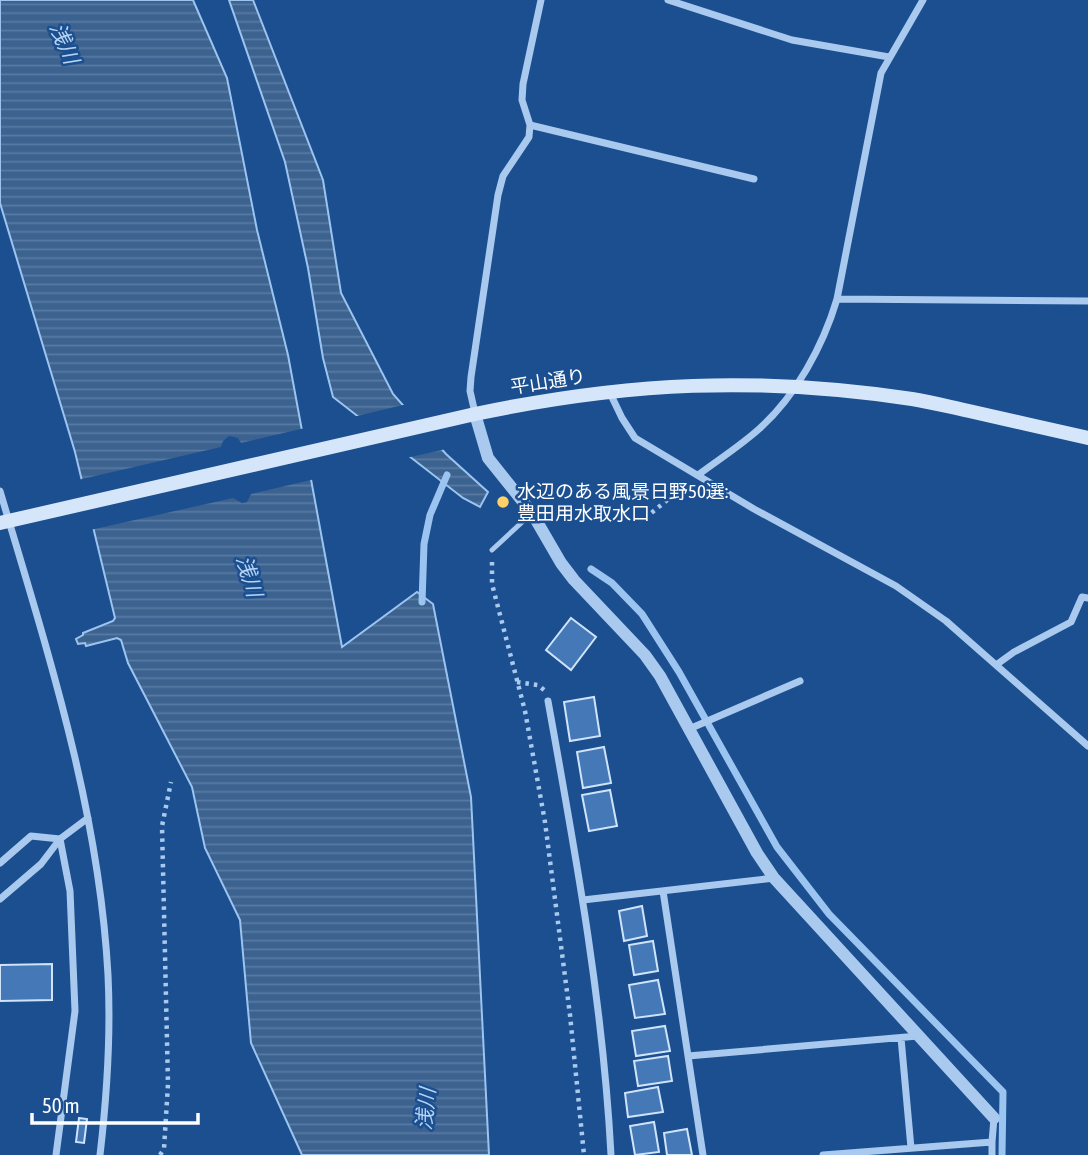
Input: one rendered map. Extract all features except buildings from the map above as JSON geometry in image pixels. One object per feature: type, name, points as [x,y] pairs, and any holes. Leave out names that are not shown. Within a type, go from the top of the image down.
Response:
[{"type":"main road","name":"平山通り","points":[[10,521],[549,399],[682,385],[796,385],[914,399],[1088,438]]},
{"type":"street","points":[[541,0],[523,83],[522,100],[530,125],[529,137],[503,176],[498,195],[471,377],[470,391],[488,458],[532,513],[574,580],[630,639],[660,676],[693,727],[757,853],[774,878],[994,1118],[992,1155]]},
{"type":"street","points":[[668,0],[792,40],[889,57]]},
{"type":"street","points":[[698,475],[760,428],[812,361],[828,327],[836,299],[881,73],[923,0]]},
{"type":"street","points":[[530,125],[754,179]]},
{"type":"street","points":[[836,299],[1088,301]]},
{"type":"street","points":[[609,391],[635,438],[827,550],[896,586],[946,621],[1088,746]]},
{"type":"street","points":[[0,491],[61,695],[88,818],[100,892],[108,975],[108,1056],[100,1155]]},
{"type":"street","points":[[996,665],[1014,652],[1071,622],[1082,597],[1088,598]]},
{"type":"street","points":[[693,727],[800,681]]},
{"type":"street","points":[[548,701],[583,900],[603,1059],[611,1155]]},
{"type":"street","points":[[0,899],[41,864],[60,839],[88,818]]},
{"type":"street","points":[[0,863],[31,836],[60,839]]},
{"type":"street","points":[[57,1155],[75,1011],[70,891],[60,839]]},
{"type":"street","points":[[583,900],[774,878]]},
{"type":"street","points":[[663,891],[703,1155]]},
{"type":"street","points":[[688,1056],[918,1036]]},
{"type":"street","points":[[901,1038],[911,1149]]},
{"type":"street","points":[[822,1155],[992,1142]]},
{"type":"lane","points":[[492,550],[532,513]]},
{"type":"path","points":[[645,518],[698,475]]},
{"type":"path","points":[[492,550],[492,583],[525,711],[545,822],[570,1015],[584,1155]]},
{"type":"path","points":[[517,682],[538,685],[544,690],[548,701]]},
{"type":"path","points":[[163,1153],[168,1084],[162,826],[171,782]]},
{"type":"water","name":"浅川","points":[[0,0],[193,0],[227,78],[257,230],[288,355],[342,647],[417,592],[433,604],[471,797],[489,1155],[302,1155],[251,1043],[240,920],[205,848],[192,787],[128,663],[121,640],[117,638],[86,646],[85,643],[78,644],[76,639],[83,633],[115,618],[75,452],[0,203]]},
{"type":"water","points":[[229,0],[253,0],[323,180],[341,293],[393,394],[446,454],[488,492],[480,507],[463,498],[333,397],[285,162]]},
{"type":"pier","points":[[407,404],[446,449],[406,458],[353,417]]},
{"type":"pier","points":[[305,428],[315,479],[251,494],[247,502],[242,503],[233,498],[90,530],[78,480],[221,447],[229,436],[238,438],[241,443]]},
{"type":"waterway","points":[[422,602],[424,544],[430,515],[447,475]]},
{"type":"waterway","points":[[591,569],[612,583],[642,614],[679,672],[777,847],[829,914],[1003,1092],[1002,1155]]},
{"type":"place","name":"水辺のある風景日野50選: 豊田用水取水口","points":[[503,502]]}]
